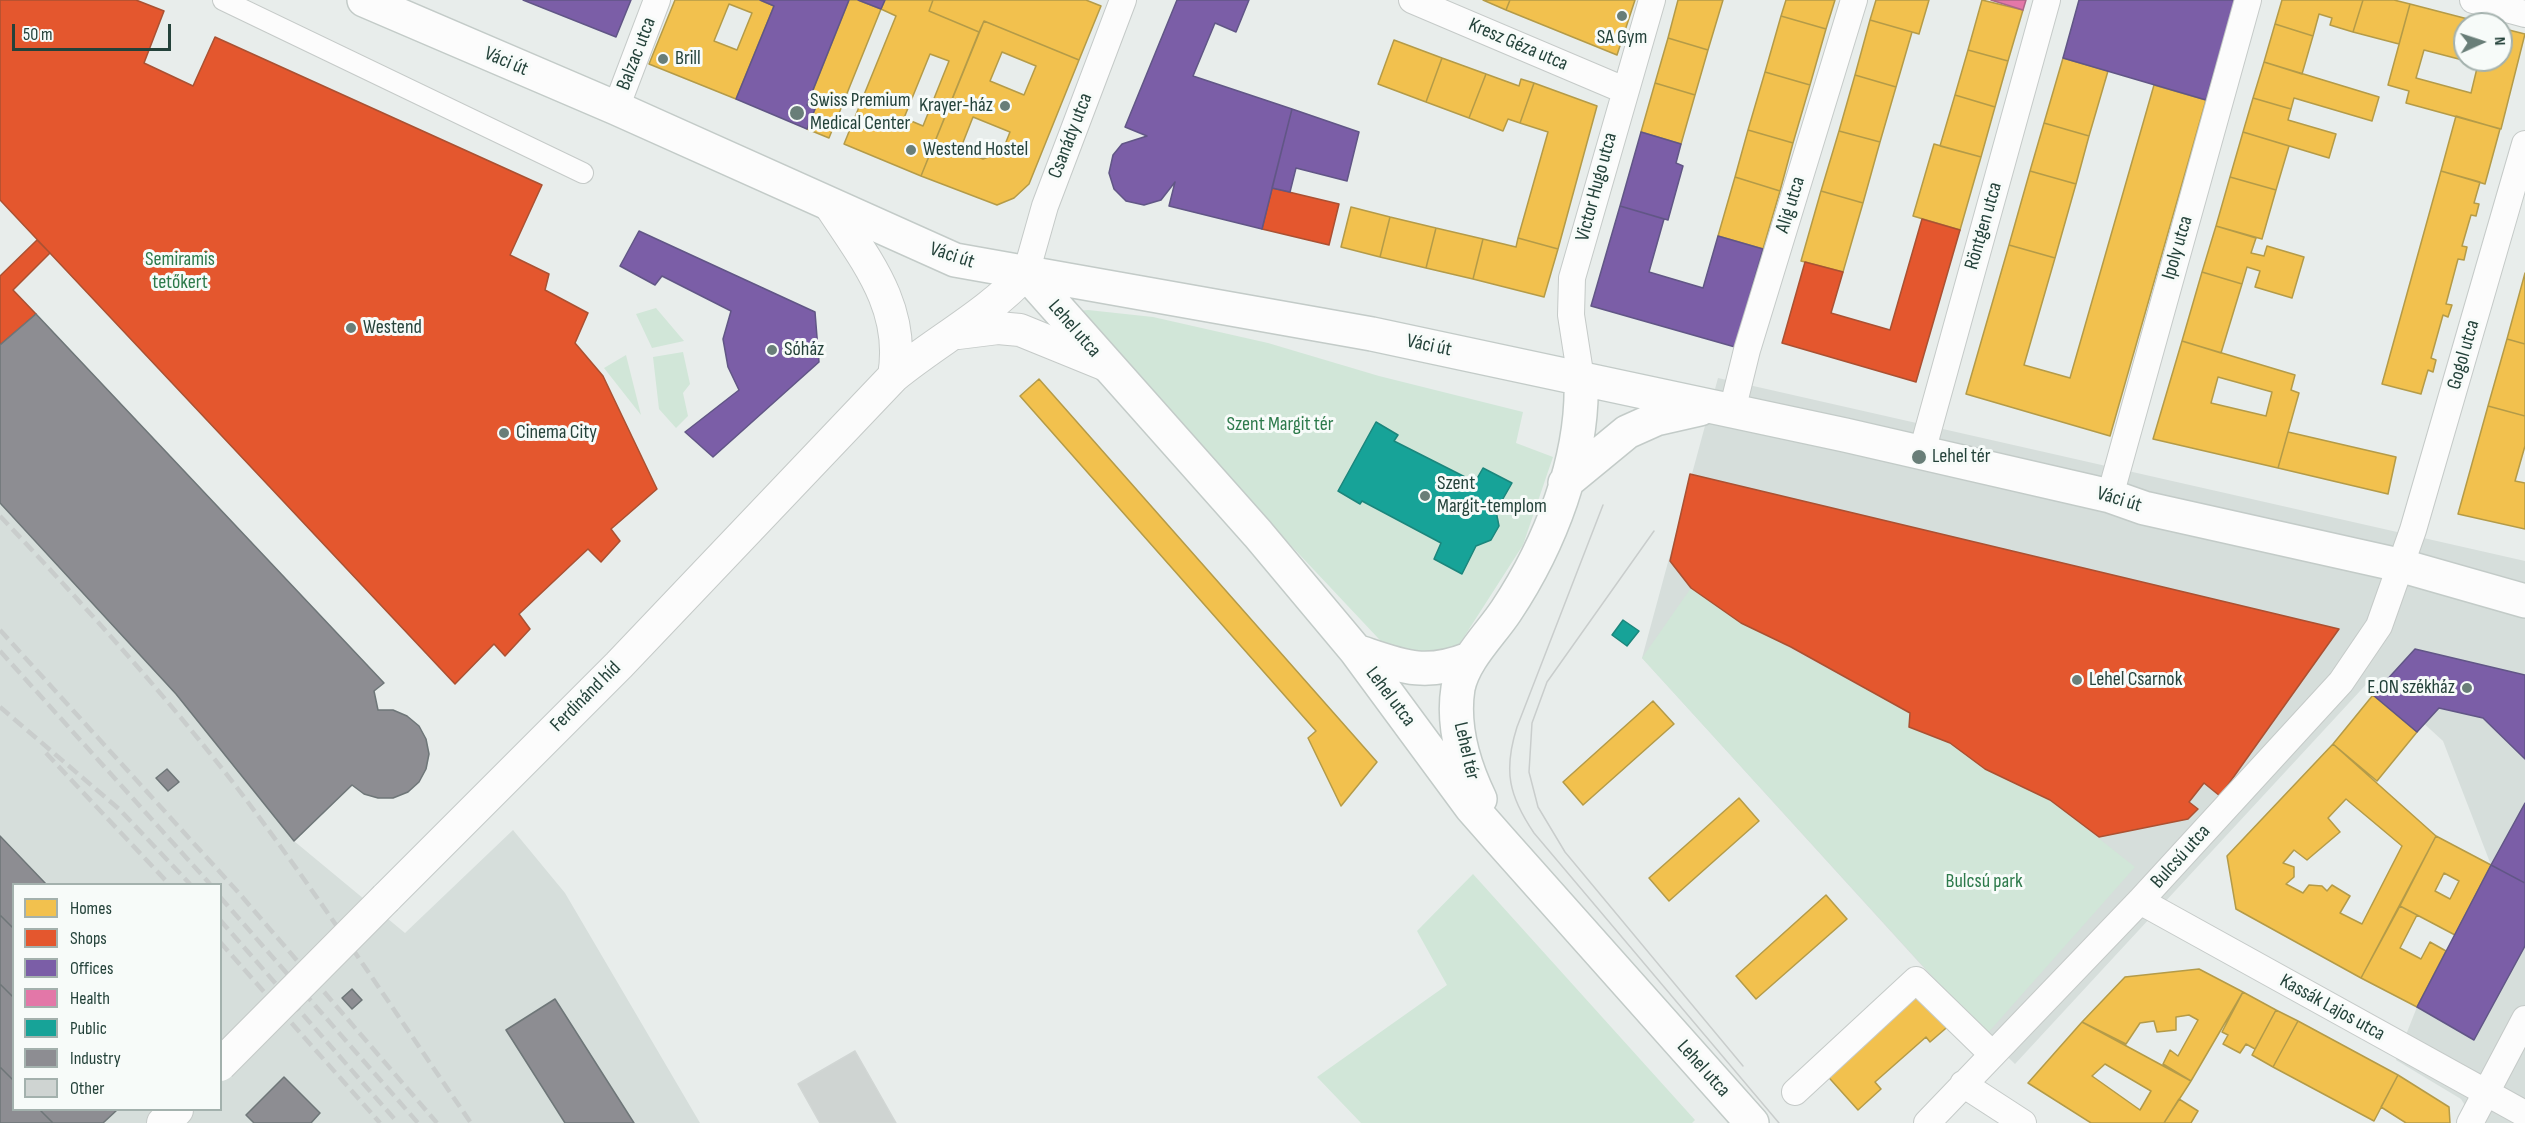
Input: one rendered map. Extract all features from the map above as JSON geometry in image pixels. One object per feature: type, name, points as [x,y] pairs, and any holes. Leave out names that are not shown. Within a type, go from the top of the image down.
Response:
[{"type":"main road","name":"Váci út","points":[[364,0],[616,108],[942,256],[1372,334],[1922,452],[2110,496],[2144,508],[2399,566],[2525,601]]},
{"type":"main road","name":"Lehel utca","points":[[1026,273],[1258,534],[1356,651],[1471,807],[1752,1123]]},
{"type":"main road","points":[[1565,483],[1579,425],[1581,379]]},
{"type":"main road","name":"Váci út","points":[[1565,483],[1627,432],[1656,419],[1721,409]]},
{"type":"main road","name":"Lehel tér","points":[[1500,840],[1473,785],[1462,754],[1457,708],[1459,687],[1469,659],[1500,619],[1524,579],[1546,533],[1565,483]]},
{"type":"main road","points":[[1356,651],[1408,669],[1426,670],[1448,667],[1469,659]]},
{"type":"street","points":[[223,0],[583,173]]},
{"type":"street","name":"Balzac utca","points":[[616,108],[657,0]]},
{"type":"street","name":"Csanády utca","points":[[1026,273],[1045,206],[1123,0]]},
{"type":"street","name":"Kresz Géza utca","points":[[1412,0],[1624,90]]},
{"type":"street","name":"Victor Hugo utca","points":[[1581,379],[1571,315],[1572,278],[1624,90],[1652,0]]},
{"type":"street","name":"Alig utca","points":[[1721,409],[1747,350],[1854,0]]},
{"type":"street","name":"Röntgen utca","points":[[1922,452],[2047,0]]},
{"type":"street","name":"Ipoly utca","points":[[2110,496],[2248,0]]},
{"type":"street","points":[[2474,0],[2525,14]]},
{"type":"street","name":"Gogol utca","points":[[2399,566],[2416,519],[2525,144]]},
{"type":"street","points":[[830,205],[858,247],[891,307],[898,344],[894,376]]},
{"type":"street","name":"Ferdinánd híd","points":[[222,1063],[619,665],[894,376],[926,350],[992,307],[1026,273]]},
{"type":"street","name":"Ferdinánd híd","points":[[954,333],[998,328],[1020,330],[1106,365]]},
{"type":"street","name":"Bulcsú utca","points":[[1927,1123],[2140,901],[2341,682],[2379,626],[2399,566]]},
{"type":"street","name":"Kassák Lajos utca","points":[[2140,901],[2525,1114]]},
{"type":"street","points":[[1795,1092],[1916,980],[1992,1054]]},
{"type":"street","points":[[2470,1123],[2525,1019]]},
{"type":"street","points":[[1963,1084],[2022,1123]]},
{"type":"street","points":[[164,1123],[176,1111]]},
{"type":"shaded area","points":[[1718,378],[2525,561],[2525,1123],[2476,1123],[2461,1099],[2396,1060],[2417,1007],[2491,865],[2443,741],[2373,677],[2015,1064],[1985,1035],[1642,658]]},
{"type":"shaded area","points":[[0,503],[176,694],[294,841],[405,933],[513,830],[565,893],[700,1123],[0,1123]]},
{"type":"green space","points":[[656,308],[684,341],[652,348],[636,314]]},
{"type":"green space","name":"Szent Margit tér","points":[[1088,310],[1153,317],[1268,343],[1379,376],[1523,412],[1516,443],[1553,457],[1523,545],[1455,651],[1393,654],[1077,318],[1077,311]]},
{"type":"green space","points":[[683,352],[690,384],[683,393],[688,416],[676,428],[659,409],[653,357]]},
{"type":"green space","points":[[626,355],[641,415],[604,368]]},
{"type":"green space","name":"Bulcsú park","points":[[1691,588],[1771,638],[1910,713],[1909,727],[1950,743],[1985,769],[2050,800],[2135,867],[1986,1035],[1642,658]]},
{"type":"green space","points":[[1473,874],[1695,1120],[1692,1123],[1361,1123],[1317,1077],[1447,985],[1417,931]]},
{"type":"building: Homes","points":[[675,0],[760,0],[774,6],[736,99],[649,64]],"holes":[[[729,4],[752,13],[737,50],[714,41]]]},
{"type":"building: Homes","points":[[849,0],[858,0],[881,9],[829,138],[807,129],[815,109],[807,105]]},
{"type":"building: Homes","points":[[885,0],[933,0],[929,11],[979,32],[921,176],[844,144],[896,16],[881,9]],"holes":[[[930,54],[949,61],[923,126],[904,118]]]},
{"type":"building: Homes","points":[[933,0],[1086,0],[1101,6],[1079,60],[984,21],[979,32],[929,11]]},
{"type":"building: Homes","points":[[1483,0],[1510,0],[1506,10]]},
{"type":"building: Homes","points":[[1510,0],[1635,0],[1617,55],[1506,10]]},
{"type":"building: Homes","points":[[1678,0],[1723,0],[1708,50],[1668,38]]},
{"type":"building: Homes","points":[[1786,0],[1835,0],[1826,29],[1781,16]]},
{"type":"building: Homes","points":[[1876,0],[1929,0],[1919,34],[1870,20]]},
{"type":"building: Homes","points":[[1982,0],[2023,10],[2008,61],[1968,50]]},
{"type":"building: Homes","points":[[2282,0],[2363,0],[2353,32],[2330,25],[2332,18],[2319,14],[2313,36],[2275,24]]},
{"type":"building: Homes","points":[[2363,0],[2394,0],[2410,4],[2399,44],[2353,32]]},
{"type":"building: Homes","points":[[2410,4],[2453,15],[2453,58],[2424,50],[2416,78],[2471,93],[2476,72],[2513,72],[2513,31],[2525,34],[2501,129],[2406,103],[2409,91],[2388,85]]},
{"type":"building: Homes","points":[[1781,16],[1826,29],[1810,85],[1765,72]]},
{"type":"building: Homes","points":[[1870,20],[1912,32],[1896,87],[1855,75]]},
{"type":"building: Homes","name":"Krayer-ház","points":[[984,21],[1079,60],[1029,184],[1014,198],[997,205],[921,176]],"holes":[[[1002,52],[1036,66],[1024,95],[990,81]],[[973,117],[1010,132],[1002,152],[983,159],[960,150]]]},
{"type":"building: Homes","points":[[2275,24],[2313,36],[2302,74],[2264,62]]},
{"type":"building: Homes","points":[[1668,38],[1708,50],[1695,95],[1655,83]]},
{"type":"building: Homes","points":[[1394,40],[1442,58],[1426,102],[1378,84]]},
{"type":"building: Homes","points":[[1968,50],[2008,61],[1995,107],[1955,95]]},
{"type":"building: Homes","points":[[1442,58],[1486,74],[1469,118],[1426,102]]},
{"type":"building: Homes","points":[[2063,58],[2108,71],[2089,136],[2044,123]]},
{"type":"building: Homes","points":[[2264,62],[2379,97],[2372,121],[2294,98],[2291,109],[2253,98]]},
{"type":"building: Homes","points":[[1765,72],[1810,85],[1793,143],[1748,130]]},
{"type":"building: Homes","points":[[1486,74],[1519,86],[1521,79],[1534,83],[1520,123],[1508,119],[1503,131],[1469,118]]},
{"type":"building: Homes","points":[[1855,75],[1896,87],[1880,142],[1839,131]]},
{"type":"building: Homes","points":[[1534,83],[1597,106],[1558,249],[1518,238],[1548,132],[1520,123]]},
{"type":"building: Homes","points":[[1655,83],[1695,95],[1681,144],[1641,132]]},
{"type":"building: Homes","points":[[2154,85],[2206,100],[2110,436],[1966,394],[2009,245],[2055,258],[2024,365],[2070,378]]},
{"type":"building: Homes","points":[[1955,95],[1995,107],[1981,157],[1940,146]]},
{"type":"building: Homes","points":[[2253,98],[2291,109],[2288,120],[2336,134],[2329,158],[2243,132]]},
{"type":"building: Homes","points":[[2456,116],[2500,129],[2485,184],[2441,171]]},
{"type":"building: Homes","points":[[2044,123],[2089,136],[2076,184],[2030,171]]},
{"type":"building: Homes","points":[[1748,130],[1793,143],[1780,191],[1735,177]]},
{"type":"building: Homes","points":[[1839,131],[1880,142],[1863,203],[1821,191]]},
{"type":"building: Homes","points":[[2243,132],[2289,146],[2276,190],[2230,177]]},
{"type":"building: Homes","points":[[1934,144],[1981,157],[1960,230],[1913,216]]},
{"type":"building: Homes","points":[[2030,171],[2076,184],[2055,258],[2009,245]]},
{"type":"building: Homes","points":[[2441,171],[2480,182],[2474,203],[2479,204],[2476,216],[2471,215],[2462,246],[2467,247],[2464,260],[2458,259],[2446,304],[2452,305],[2448,317],[2443,315],[2431,358],[2436,360],[2433,372],[2428,370],[2421,394],[2382,384]]},
{"type":"building: Homes","points":[[1735,177],[1780,191],[1763,249],[1718,236]]},
{"type":"building: Homes","points":[[2230,177],[2276,190],[2262,239],[2216,226]]},
{"type":"building: Homes","points":[[1821,191],[1863,203],[1843,272],[1801,261]]},
{"type":"building: Homes","points":[[1351,207],[1390,217],[1380,257],[1341,247]]},
{"type":"building: Homes","points":[[1390,217],[1436,228],[1426,268],[1380,257]]},
{"type":"building: Homes","points":[[2216,226],[2256,238],[2251,253],[2264,256],[2267,246],[2304,257],[2292,298],[2255,287],[2260,271],[2247,267],[2242,284],[2202,272]]},
{"type":"building: Homes","points":[[1436,228],[1483,239],[1473,279],[1426,268]]},
{"type":"building: Homes","points":[[1518,238],[1558,249],[1544,297],[1473,279],[1483,239],[1516,247]]},
{"type":"building: Homes","points":[[2202,272],[2242,284],[2221,353],[2182,341]]},
{"type":"building: Homes","points":[[2525,273],[2525,344],[2507,339]]},
{"type":"building: Homes","points":[[2507,339],[2525,344],[2525,416],[2488,406]]},
{"type":"building: Homes","points":[[2182,341],[2295,375],[2291,390],[2299,393],[2278,468],[2153,439]],"holes":[[[2218,377],[2272,392],[2266,416],[2211,403]]]},
{"type":"building: Homes","points":[[1039,379],[1377,762],[1341,806],[1308,738],[1316,731],[1020,396]]},
{"type":"building: Homes","points":[[2488,406],[2525,416],[2525,446],[2515,481],[2525,483],[2525,529],[2458,514]]},
{"type":"building: Homes","points":[[2288,432],[2396,457],[2388,494],[2278,468]]},
{"type":"building: Homes","points":[[2373,695],[2417,732],[2377,781],[2333,744]]},
{"type":"building: Homes","points":[[1653,701],[1674,724],[1583,805],[1563,782]]},
{"type":"building: Homes","points":[[2333,744],[2436,836],[2361,978],[2236,909],[2227,856]],"holes":[[[2346,799],[2402,846],[2362,924],[2340,913],[2350,896],[2332,885],[2327,891],[2322,886],[2309,885],[2303,893],[2286,884],[2294,877],[2294,867],[2283,863],[2294,850],[2307,860],[2340,832],[2328,818]]]},
{"type":"building: Homes","points":[[1739,798],[1759,821],[1669,901],[1649,878]]},
{"type":"building: Homes","points":[[2436,836],[2491,865],[2455,935],[2400,906]],"holes":[[[2444,873],[2459,881],[2450,899],[2435,891]]]},
{"type":"building: Homes","points":[[1826,895],[1847,919],[1756,999],[1736,976]]},
{"type":"building: Homes","points":[[2400,906],[2417,915],[2400,948],[2421,959],[2430,942],[2446,951],[2417,1007],[2361,978]]},
{"type":"building: Homes","points":[[2199,969],[2243,992],[2191,1081],[2163,1064],[2170,1050],[2178,1056],[2198,1020],[2189,1015],[2176,1017],[2176,1030],[2157,1032],[2154,1021],[2140,1023],[2126,1044],[2082,1022],[2125,977]]},
{"type":"building: Homes","points":[[1919,986],[1952,1023],[1930,1042],[1926,1037],[1875,1082],[1881,1089],[1858,1110],[1823,1071]]},
{"type":"building: Homes","points":[[2243,992],[2276,1010],[2255,1049],[2246,1044],[2240,1053],[2223,1044],[2228,1035],[2222,1032]]},
{"type":"building: Homes","points":[[2276,1010],[2298,1021],[2273,1067],[2252,1055]]},
{"type":"building: Homes","points":[[2298,1021],[2398,1075],[2374,1121],[2273,1067]]},
{"type":"building: Homes","points":[[2082,1022],[2191,1081],[2164,1123],[2091,1123],[2028,1083]],"holes":[[[2105,1064],[2151,1091],[2140,1110],[2092,1076]]]},
{"type":"building: Homes","points":[[2398,1075],[2449,1107],[2450,1123],[2406,1123],[2381,1107]]},
{"type":"building: Homes","points":[[2179,1099],[2198,1111],[2191,1123],[2164,1123]]},
{"type":"building: Shops","name":"Westend","points":[[0,0],[136,0],[164,11],[144,63],[193,86],[215,37],[542,185],[510,255],[549,274],[545,290],[588,313],[575,343],[603,376],[657,489],[611,529],[620,541],[601,562],[588,549],[519,614],[530,629],[505,656],[494,644],[455,684],[0,200]]},
{"type":"building: Shops","points":[[1272,188],[1339,204],[1329,245],[1262,229]]},
{"type":"building: Shops","points":[[1922,219],[1960,230],[1916,382],[1782,343],[1805,262],[1843,272],[1831,313],[1890,330]]},
{"type":"building: Shops","points":[[37,240],[50,253],[13,290],[36,314],[0,345],[0,276]]},
{"type":"building: Shops","name":"Lehel Csarnok","points":[[1690,474],[2339,629],[2220,796],[2204,783],[2189,802],[2198,809],[2188,819],[2099,837],[2050,800],[1985,769],[1950,743],[1909,727],[1910,713],[1791,647],[1741,623],[1691,588],[1670,561]]},
{"type":"building: Offices","points":[[523,0],[631,0],[616,37]]},
{"type":"building: Offices","points":[[760,0],[849,0],[807,105],[815,109],[807,129],[736,99],[774,6]]},
{"type":"building: Offices","points":[[858,0],[885,0],[881,9]]},
{"type":"building: Offices","points":[[1177,0],[1249,0],[1236,32],[1215,23],[1193,76],[1292,109],[1262,229],[1169,206],[1175,182],[1161,200],[1144,205],[1126,201],[1114,189],[1109,173],[1113,155],[1122,144],[1147,136],[1125,127]]},
{"type":"building: Offices","points":[[2079,0],[2235,0],[2206,100],[2063,58]]},
{"type":"building: Offices","points":[[1292,109],[1359,132],[1347,181],[1296,168],[1290,192],[1272,188]]},
{"type":"building: Offices","points":[[1641,132],[1681,144],[1676,163],[1683,166],[1668,220],[1620,206]]},
{"type":"building: Offices","points":[[1620,206],[1664,219],[1649,272],[1703,288],[1718,236],[1763,249],[1735,347],[1591,306]]},
{"type":"building: Offices","name":"Sóház","points":[[639,231],[815,312],[819,362],[713,457],[685,432],[739,390],[728,367],[723,339],[731,311],[662,276],[655,285],[620,266]]},
{"type":"building: Offices","points":[[2415,649],[2525,675],[2525,759],[2483,718],[2439,708],[2417,732],[2373,695]]},
{"type":"building: Offices","points":[[2525,803],[2525,883],[2491,865]]},
{"type":"building: Offices","points":[[2491,865],[2525,883],[2525,946],[2474,1040],[2417,1007]]},
{"type":"building: Health","points":[[1991,0],[2026,0],[2023,10]]},
{"type":"building: Public","name":"Szent Margit-templom","points":[[1376,422],[1398,435],[1394,441],[1475,482],[1483,468],[1512,483],[1496,511],[1499,526],[1491,540],[1476,546],[1462,574],[1434,559],[1441,543],[1362,501],[1360,504],[1338,491]]},
{"type":"building: Public","points":[[1623,620],[1639,631],[1627,646],[1612,635]]},
{"type":"building: Industry","points":[[36,314],[384,683],[374,691],[378,710],[393,710],[407,716],[419,726],[426,739],[429,754],[426,769],[419,782],[408,792],[393,798],[378,798],[364,794],[352,785],[294,841],[176,694],[0,503],[0,345]]},
{"type":"building: Industry","points":[[167,769],[179,782],[168,791],[156,778]]},
{"type":"building: Industry","points":[[0,836],[45,883],[12,883],[12,927],[0,915]]},
{"type":"building: Industry","points":[[0,915],[12,927],[12,996],[0,984]]},
{"type":"building: Industry","points":[[0,984],[12,996],[12,1079],[0,1067]]},
{"type":"building: Industry","points":[[352,989],[362,1000],[352,1009],[342,998]]},
{"type":"building: Industry","points":[[555,999],[634,1123],[565,1123],[506,1030]]},
{"type":"building: Industry","points":[[0,1067],[12,1079],[12,1111],[41,1111],[53,1123],[0,1123]]},
{"type":"building: Industry","points":[[284,1077],[320,1113],[311,1123],[254,1123],[246,1115]]},
{"type":"building: Industry","points":[[41,1111],[116,1111],[103,1123],[53,1123]]},
{"type":"building: Other","points":[[855,1051],[896,1123],[820,1123],[798,1084]]},
{"type":"tram line","points":[[1603,505],[1517,727],[1510,757],[1514,795],[1534,833],[1779,1123]]},
{"type":"tram line","points":[[1654,531],[1547,682],[1532,723],[1529,772],[1538,807],[1565,852],[1743,1066]]},
{"type":"railway","points":[[0,516],[122,650],[238,789],[327,913],[471,1123]]},
{"type":"railway","points":[[0,630],[238,892],[437,1123]]},
{"type":"railway","points":[[0,651],[209,883]]},
{"type":"railway","points":[[0,707],[119,809],[189,883]]},
{"type":"railway","points":[[46,753],[168,883]]},
{"type":"railway","points":[[222,899],[418,1123]]},
{"type":"railway","points":[[222,922],[398,1123]]},
{"type":"railway","points":[[222,944],[380,1123]]},
{"type":"place","name":"SA Gym","points":[[1622,16]]},
{"type":"place","name":"Brill","points":[[663,59]]},
{"type":"place","name":"Krayer-ház","points":[[1005,106]]},
{"type":"place","name":"Swiss Premium Medical Center","points":[[797,113]]},
{"type":"place","name":"Westend Hostel","points":[[911,150]]},
{"type":"place","name":"Westend","points":[[351,328]]},
{"type":"place","name":"Sóház","points":[[772,350]]},
{"type":"place","name":"Cinema City","points":[[504,433]]},
{"type":"place","name":"Lehel tér","points":[[1919,457]]},
{"type":"place","name":"Szent Margit-templom","points":[[1425,496]]},
{"type":"place","name":"Lehel Csarnok","points":[[2077,680]]},
{"type":"place","name":"E.ON székház","points":[[2467,688]]},
{"type":"park label","name":"Semiramis tetőkert","points":[[180,272]]}]
